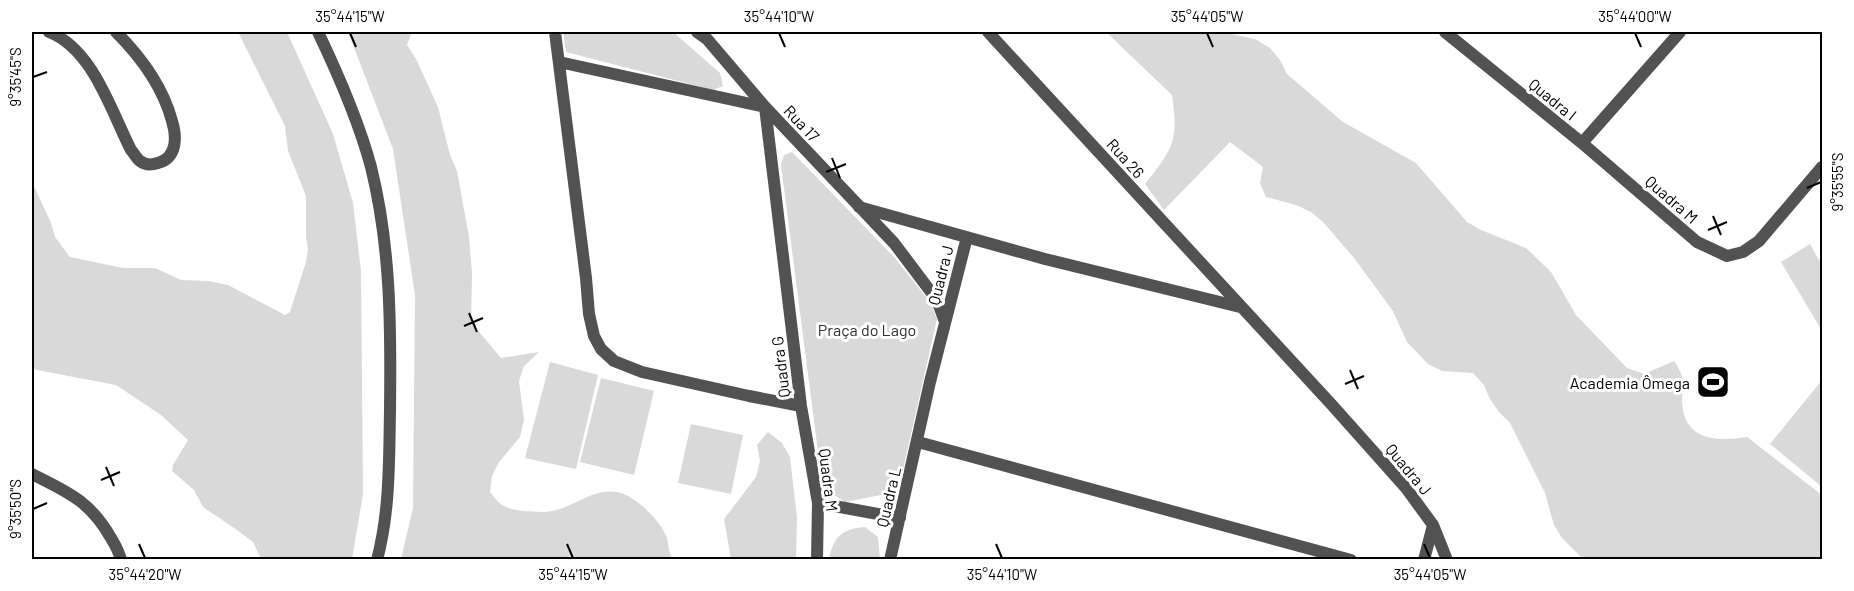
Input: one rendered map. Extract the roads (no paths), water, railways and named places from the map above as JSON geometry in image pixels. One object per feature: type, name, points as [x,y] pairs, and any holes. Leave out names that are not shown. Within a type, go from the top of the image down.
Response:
[{"type":"street","points":[[49,32],[61,36],[73,47],[93,73],[131,150],[140,161],[149,165],[161,162],[170,156],[175,140],[173,122],[163,97],[145,65],[116,32]]},
{"type":"street","points":[[318,32],[340,78],[370,165],[383,227],[387,270],[390,374],[389,488],[376,560]]},
{"type":"street","name":"Quadra G","points":[[555,32],[589,314],[594,336],[600,349],[614,361],[642,372],[801,406],[765,107]]},
{"type":"street","name":"Rua 26","points":[[988,32],[1240,307]]},
{"type":"street","name":"Quadra I","points":[[1445,32],[1582,143],[1680,32]]},
{"type":"street","name":"Rua 17","points":[[706,34],[765,107],[894,243],[938,300],[945,322]]},
{"type":"street","points":[[559,62],[765,107]]},
{"type":"street","name":"Quadra M","points":[[1582,143],[1697,242],[1727,256],[1743,252],[1759,241],[1822,167]]},
{"type":"street","points":[[859,207],[967,237]]},
{"type":"street","name":"Quadra J","points":[[918,442],[967,237],[1045,259],[1240,307],[1340,413],[1406,488],[1433,525]]},
{"type":"street","name":"Quadra M","points":[[801,406],[818,503],[817,560]]},
{"type":"street","points":[[918,442],[1352,560]]},
{"type":"street","name":"Quadra L","points":[[890,560],[918,442]]},
{"type":"street","points":[[32,474],[65,491],[88,507],[105,527],[121,560]]},
{"type":"street","points":[[818,503],[900,518]]},
{"type":"street","points":[[1424,560],[1433,525]]},
{"type":"street","points":[[1433,525],[1447,560]]},
{"type":"place","name":"Academia Ômega","points":[[1713,382]]},
{"type":"park label","name":"Praça do Lago","points":[[867,329]]}]
